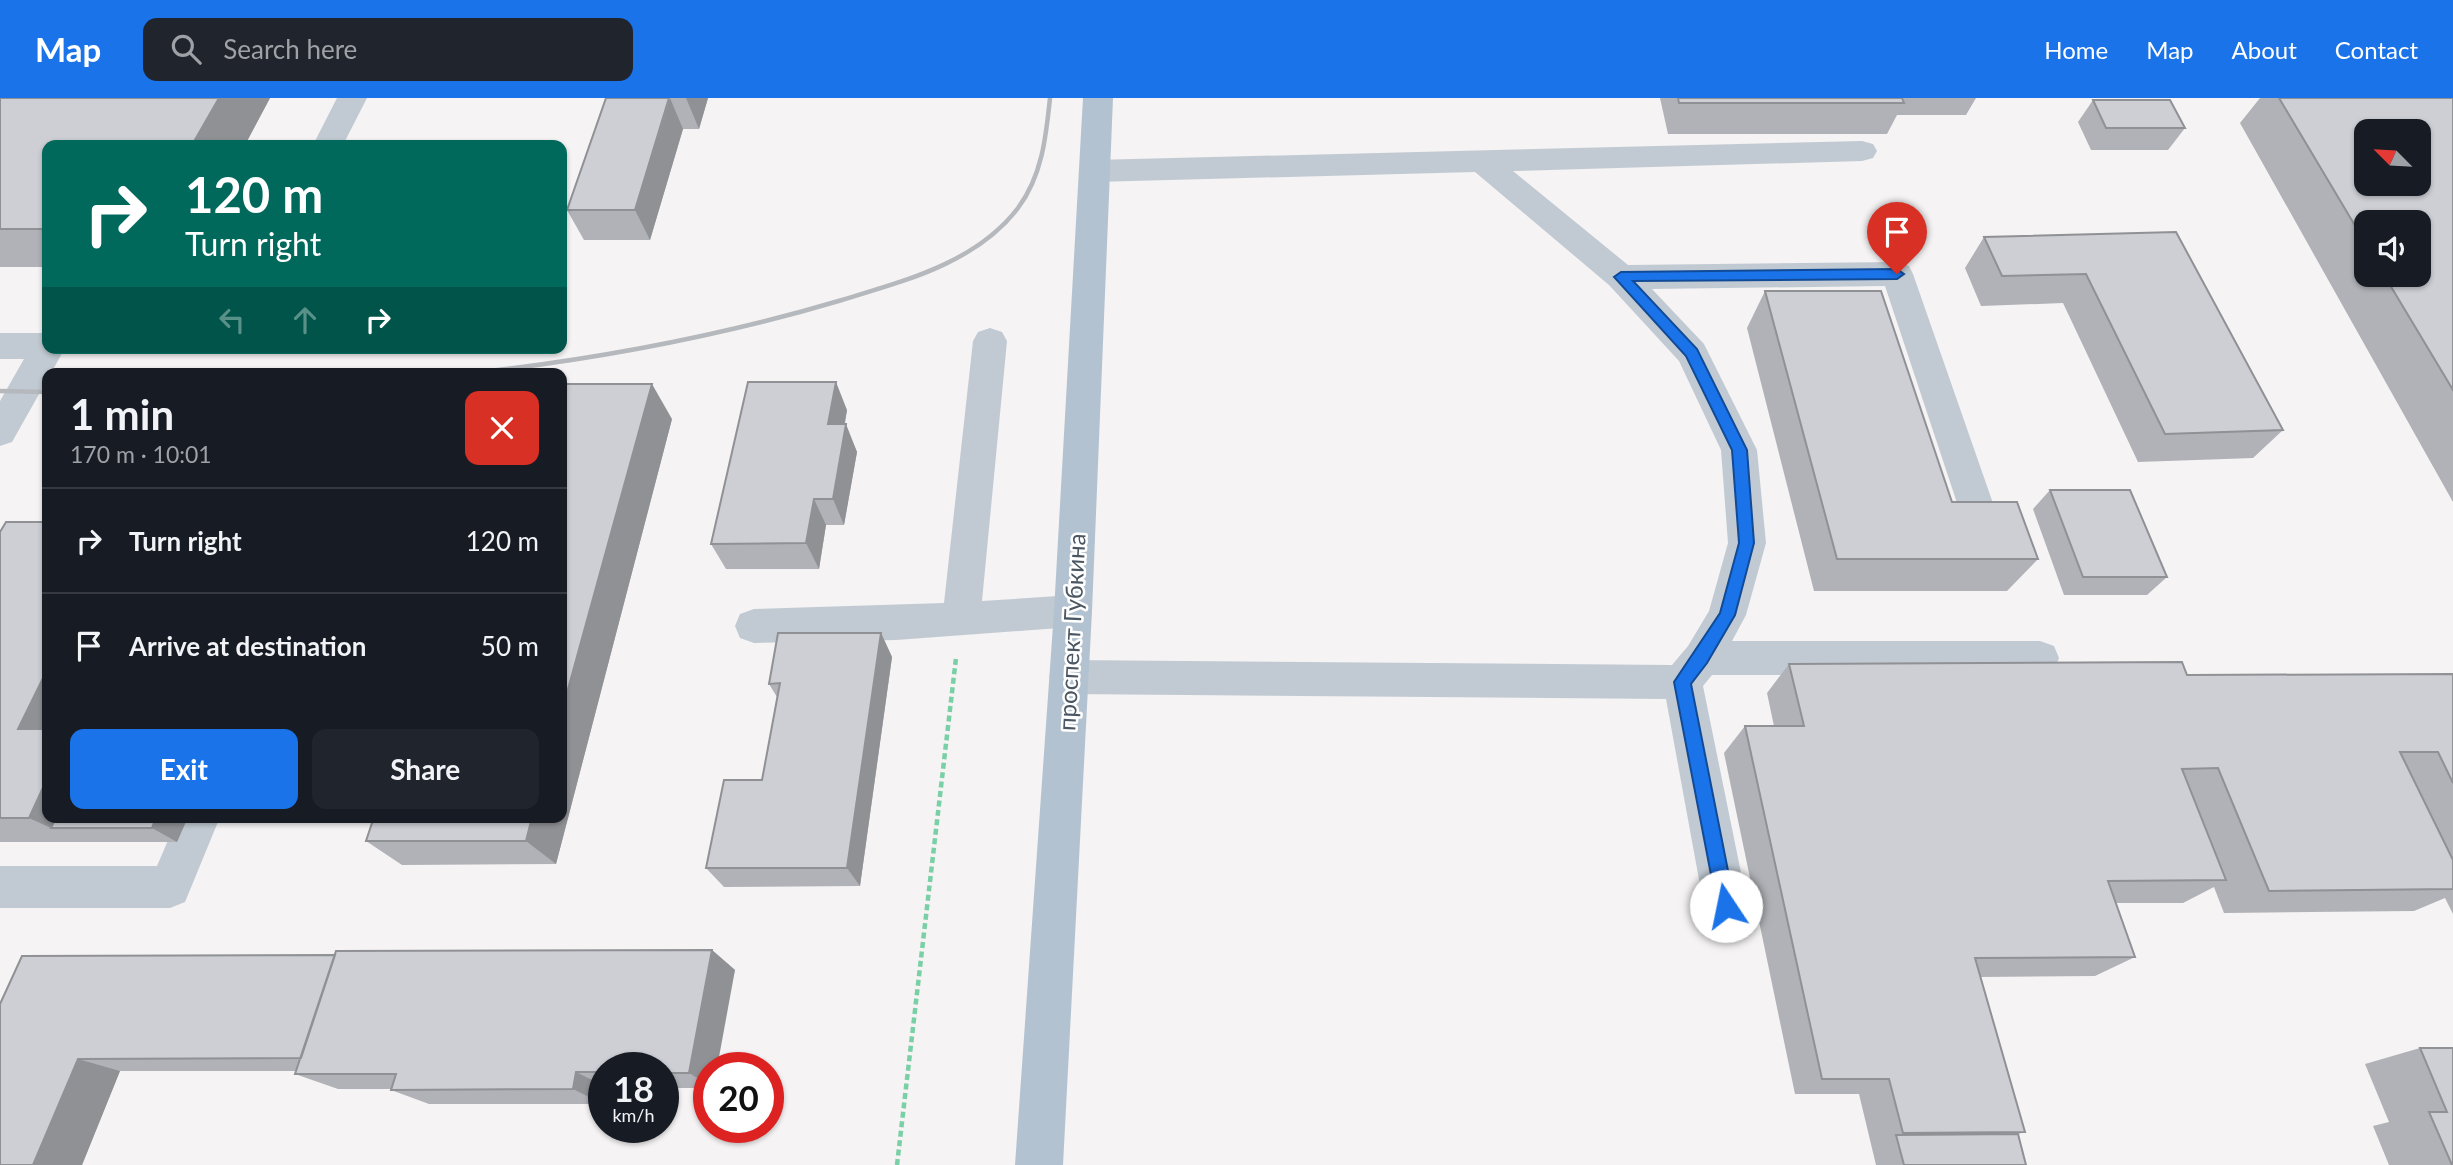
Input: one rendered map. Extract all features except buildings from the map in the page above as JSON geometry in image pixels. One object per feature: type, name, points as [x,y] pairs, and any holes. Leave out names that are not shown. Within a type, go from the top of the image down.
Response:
[{"type":"main road","name":"проспект Губкина","points":[[1039,1165],[1073,611],[1098,98]]},
{"type":"lane","points":[[331,140],[352,98]]},
{"type":"lane","points":[[1094,171],[1484,163],[1862,151]]},
{"type":"lane","points":[[1484,163],[1621,277],[1692,353],[1739,450],[1747,543],[1727,615],[1692,670],[1726,906]]},
{"type":"lane","points":[[1621,277],[1897,274],[1978,509]]},
{"type":"lane","points":[[961,618],[990,341]]},
{"type":"lane","points":[[0,346],[42,347]]},
{"type":"lane","points":[[0,432],[43,354]]},
{"type":"lane","points":[[754,626],[896,623],[1073,611]]},
{"type":"lane","points":[[1069,677],[1692,670],[2040,658]]},
{"type":"lane","points":[[0,887],[170,887],[197,823]]},
{"type":"path","points":[[897,1165],[961,618]]},
{"type":"railway","points":[[512,368],[613,353],[751,325],[842,300],[937,268],[982,243],[1001,227],[1026,196],[1038,169],[1050,98]]},
{"type":"railway","points":[[0,391],[42,392]]},
{"type":"route","points":[[1726,906],[1682,682],[1702,658],[1727,615],[1747,543],[1739,450],[1692,353],[1621,277],[1897,274]]}]
